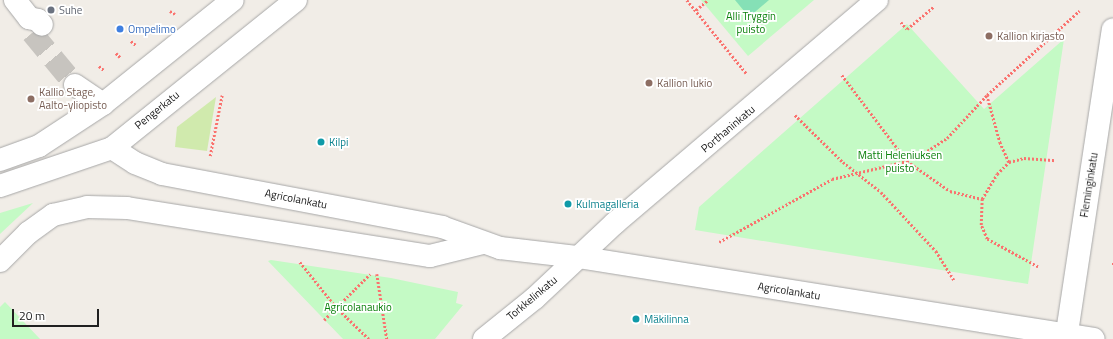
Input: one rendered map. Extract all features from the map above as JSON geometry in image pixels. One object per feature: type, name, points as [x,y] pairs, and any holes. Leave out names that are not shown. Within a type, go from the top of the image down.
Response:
[{"type":"street","points":[[16,0],[35,25]]},
{"type":"street","points":[[0,160],[39,146],[103,104],[233,0]]},
{"type":"street","name":"Pengerkatu","points":[[0,186],[112,148],[296,0]]},
{"type":"street","name":"Porthaninkatu","points":[[578,257],[877,0]]},
{"type":"street","name":"Fleminginkatu","points":[[1066,337],[1113,30]]},
{"type":"street","points":[[80,81],[103,104]]},
{"type":"street","name":"Agricolankatu","points":[[112,148],[135,163],[162,174],[442,227],[500,248],[578,257],[1066,337],[1094,339]]},
{"type":"street","name":"Agricolankatu","points":[[0,261],[28,233],[53,215],[87,207],[127,208],[430,256],[483,243]]},
{"type":"street","name":"Torkkelinkatu","points":[[484,339],[535,298],[578,257]]},
{"type":"path","points":[[687,0],[747,74]]},
{"type":"path","points":[[696,10],[708,0]]},
{"type":"path","points":[[902,22],[907,29],[934,6]]},
{"type":"path","points":[[719,242],[832,179],[907,161],[947,138],[987,95],[1079,11]]},
{"type":"path","points":[[842,75],[907,161],[950,191],[982,199]]},
{"type":"path","points":[[209,159],[222,91]]},
{"type":"path","points":[[987,95],[1000,142],[1009,162]]},
{"type":"path","points":[[795,115],[857,173],[880,192],[936,251],[954,280]]},
{"type":"path","points":[[1038,267],[987,239],[982,226],[982,199],[997,174],[1009,162],[1024,158],[1056,160]]},
{"type":"path","points":[[298,259],[304,270],[336,308],[369,339]]},
{"type":"path","points":[[324,320],[373,271]]},
{"type":"path","points":[[377,271],[387,339]]},
{"type":"green space","name":"Alli Tryggin puisto","points":[[701,0],[814,0],[748,56]]},
{"type":"green space","points":[[735,0],[769,0],[749,17]]},
{"type":"green space","name":"Matti Heleniuksen puisto","points":[[907,24],[984,109],[1064,39],[1028,284],[695,230],[699,207]]},
{"type":"green space","points":[[216,97],[207,151],[175,147],[177,127]]},
{"type":"green space","points":[[33,203],[0,234],[0,213]]},
{"type":"green space","name":"Agricolanaukio","points":[[271,260],[391,278],[458,292],[456,303],[463,305],[435,339],[343,339],[268,261]]},
{"type":"green space","points":[[5,302],[40,339],[0,339],[0,307]]},
{"type":"tunnel","points":[[32,33],[75,85]]},
{"type":"place","name":"Suhe","points":[[51,10]]},
{"type":"place","name":"Ompelimo","points":[[120,29]]},
{"type":"place","name":"Kallion kirjasto","points":[[989,36]]},
{"type":"place","name":"Kallion lukio","points":[[649,83]]},
{"type":"place","name":"Kallio Stage, Aalto-yliopisto","points":[[31,99]]},
{"type":"place","name":"Kilpi","points":[[321,142]]},
{"type":"place","name":"Kulmagalleria","points":[[568,204]]},
{"type":"place","name":"Mäkilinna","points":[[636,319]]}]
